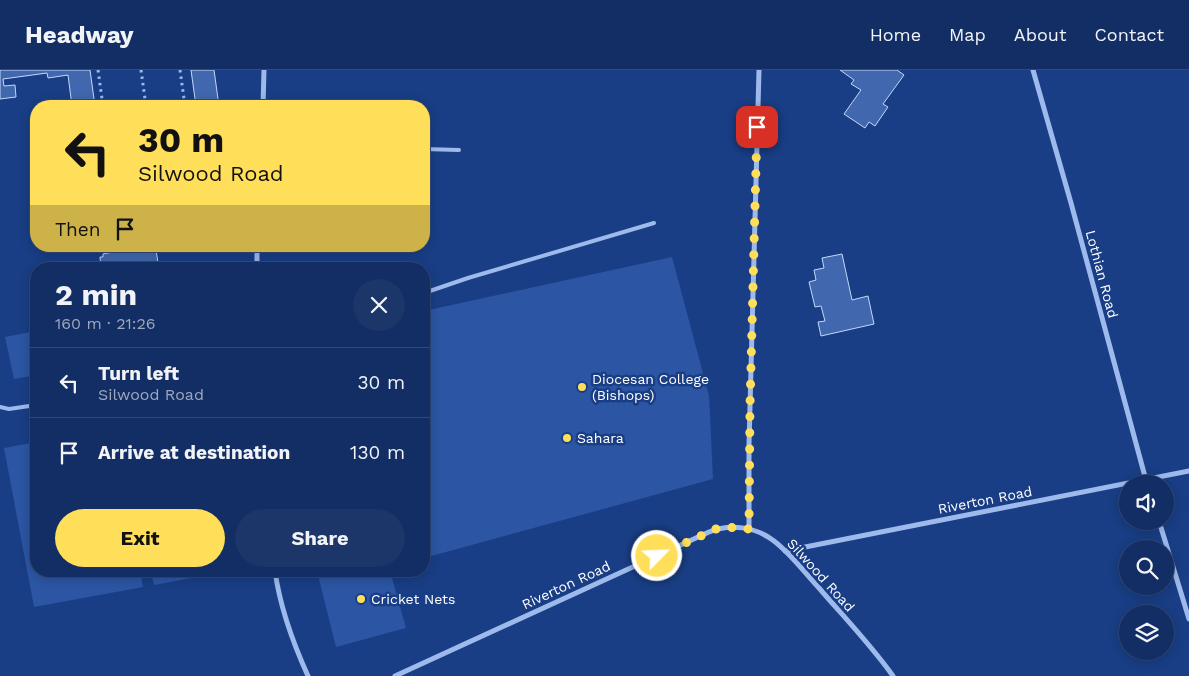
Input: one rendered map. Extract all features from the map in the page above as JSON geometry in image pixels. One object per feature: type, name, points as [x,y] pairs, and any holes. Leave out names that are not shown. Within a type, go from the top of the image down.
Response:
[{"type":"street","points":[[263,100],[264,70]]},
{"type":"street","points":[[749,529],[759,70]]},
{"type":"street","name":"Lothian Road","points":[[1034,70],[1144,475]]},
{"type":"street","name":"Riverton Road","points":[[1171,475],[1189,470]]},
{"type":"street","name":"Riverton Road","points":[[785,551],[1119,487]]},
{"type":"street","name":"Riverton Road","points":[[395,676],[716,529],[725,527],[749,529]]},
{"type":"street","name":"Silwood Road","points":[[749,529],[774,540],[785,551],[893,676]]},
{"type":"street","points":[[1162,530],[1189,619]]},
{"type":"street","points":[[276,577],[287,619],[308,676]]},
{"type":"lane","points":[[430,149],[459,150]]},
{"type":"lane","points":[[430,291],[477,275],[654,223]]},
{"type":"lane","points":[[0,407],[9,409],[30,406]]},
{"type":"path","points":[[98,70],[102,100]]},
{"type":"path","points":[[140,70],[145,100]]},
{"type":"path","points":[[180,70],[184,100]]},
{"type":"shaded area","name":"Sahara","points":[[672,257],[709,396],[713,479],[430,556],[430,310]]},
{"type":"shaded area","points":[[30,332],[30,376],[14,379],[5,337]]},
{"type":"shaded area","points":[[30,443],[30,577],[141,577],[143,587],[34,607],[4,448]]},
{"type":"shaded area","points":[[152,577],[197,577],[154,585]]},
{"type":"shaded area","name":"Cricket Nets","points":[[318,577],[392,577],[406,628],[336,647]]},
{"type":"building","points":[[0,70],[90,70],[94,100],[71,100],[68,75],[48,78],[47,73],[3,79],[4,86],[15,85],[16,97],[0,99]]},
{"type":"building","points":[[191,70],[214,70],[218,100],[195,100]]},
{"type":"building","points":[[840,70],[897,70],[904,75],[883,104],[888,107],[875,126],[869,122],[865,128],[844,114],[861,90],[851,84],[854,80]]},
{"type":"building","points":[[113,252],[156,252],[158,262],[100,262],[100,257],[103,257],[103,254]]},
{"type":"building","points":[[842,254],[852,300],[868,296],[874,324],[821,336],[818,322],[825,321],[821,306],[815,307],[809,282],[816,280],[814,270],[824,268],[822,258]]},
{"type":"place","name":"Diocesan College (Bishops)","points":[[582,387]]},
{"type":"place","name":"Sahara","points":[[567,438]]},
{"type":"place","name":"Cricket Nets","points":[[361,599]]},
{"type":"route","points":[[657,556],[716,529],[725,527],[749,529],[749,444],[757,127]]}]
